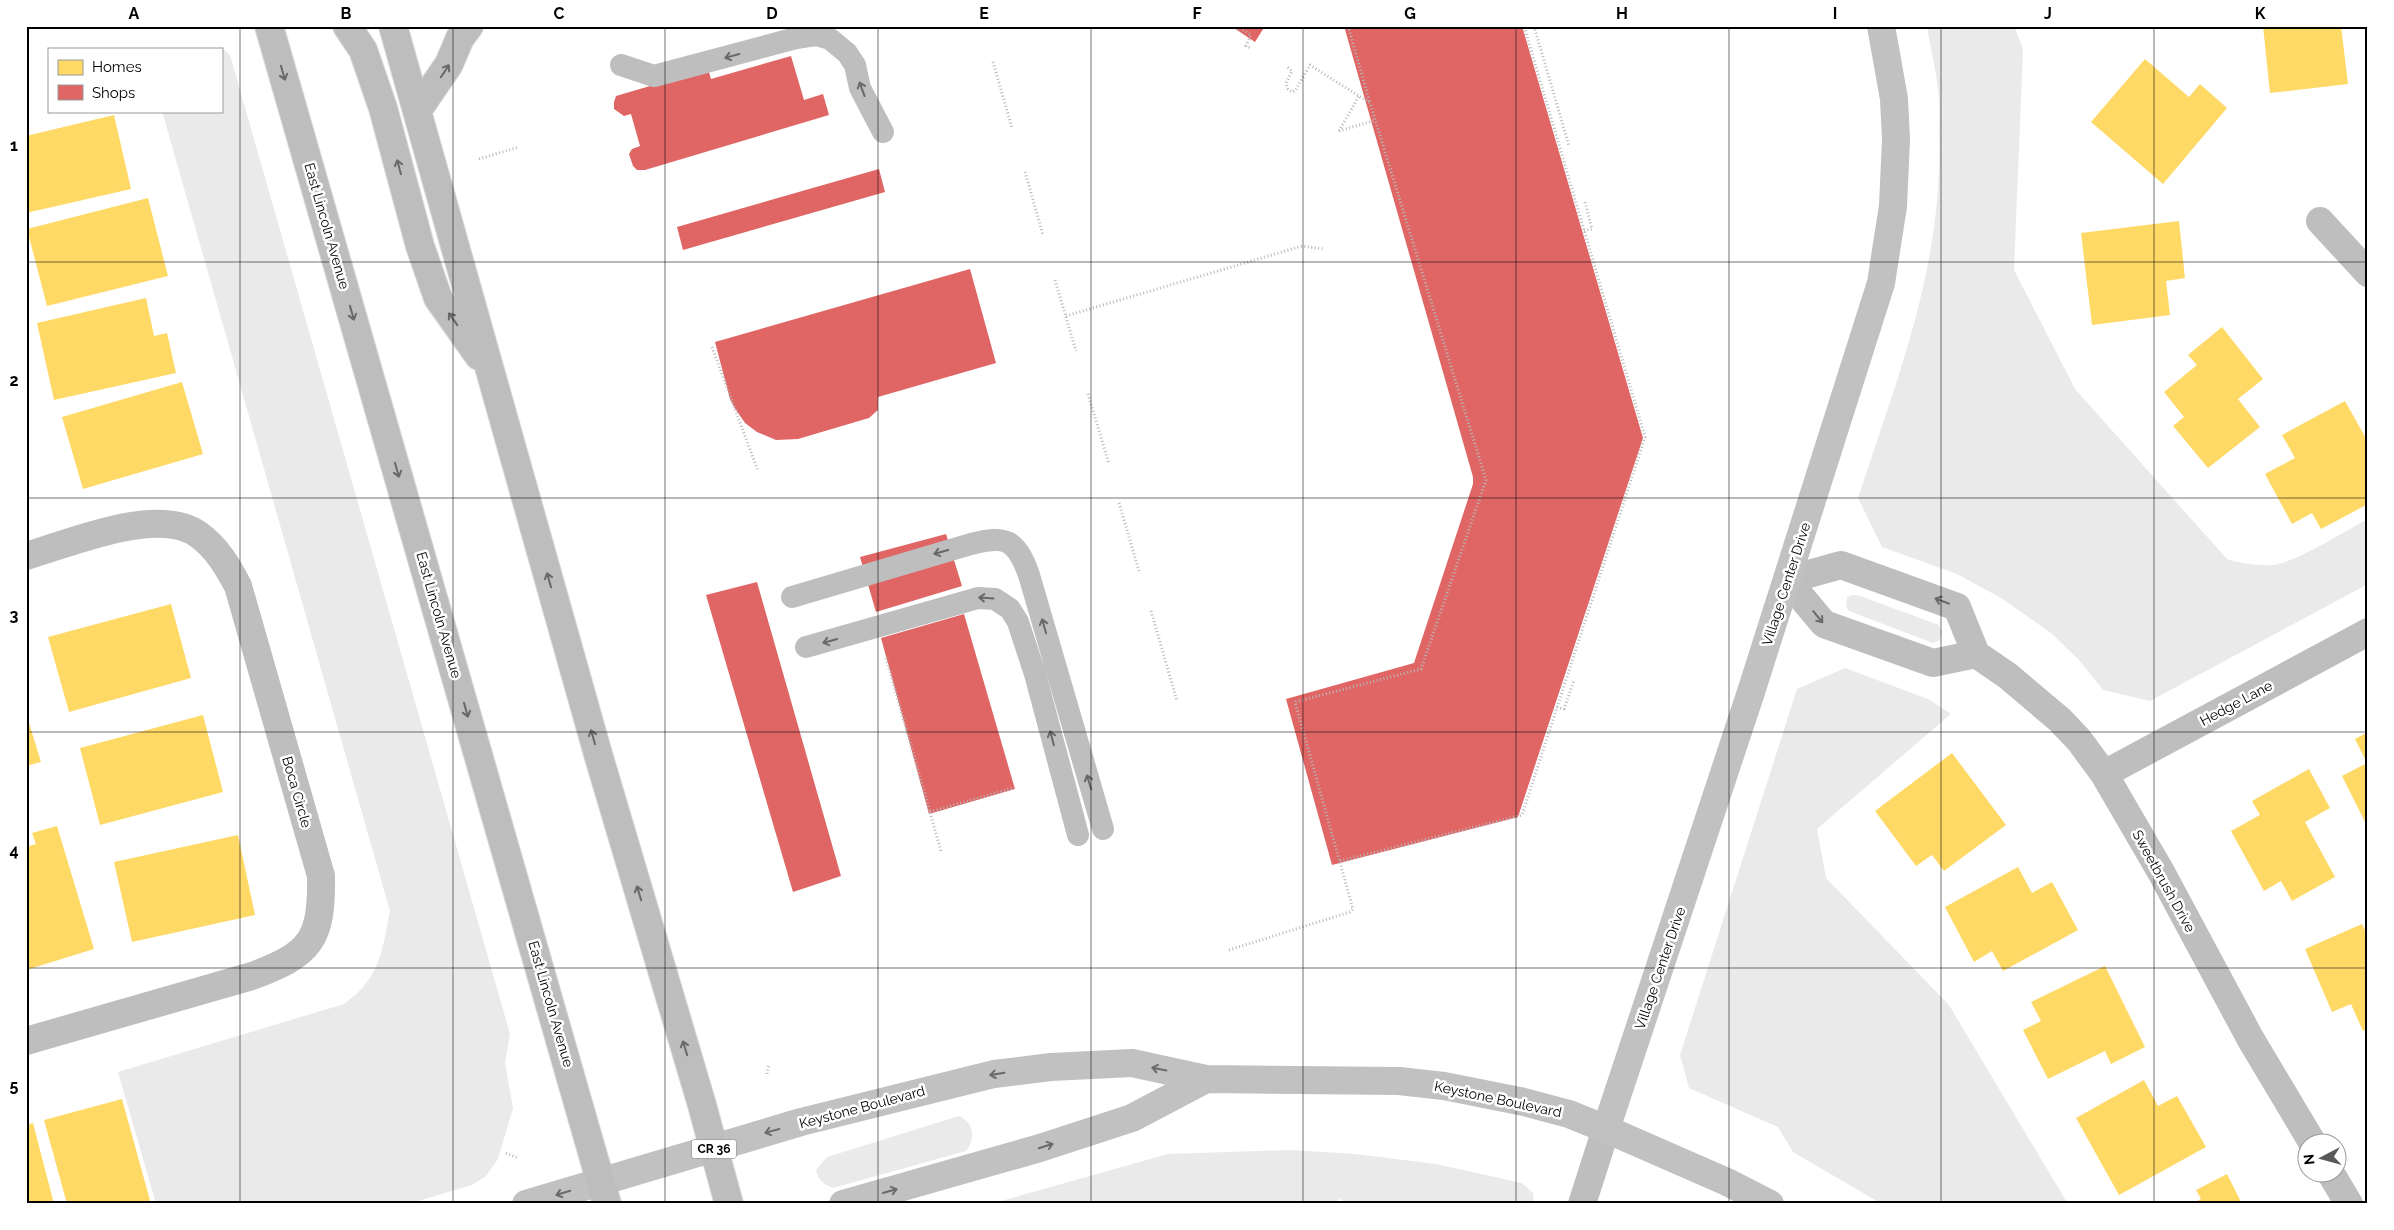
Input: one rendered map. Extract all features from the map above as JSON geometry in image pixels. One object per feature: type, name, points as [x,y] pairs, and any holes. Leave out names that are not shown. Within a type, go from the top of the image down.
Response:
[{"type":"main road","name":"East Lincoln Avenue","points":[[270,26],[604,1193]]},
{"type":"main road","points":[[346,26],[363,50],[380,100],[420,246],[438,298],[491,373]]},
{"type":"main road","points":[[393,26],[491,373]]},
{"type":"main road","points":[[417,111],[449,64],[460,38],[470,26]]},
{"type":"main road","name":"CR 36","points":[[491,373],[598,754],[699,1095],[729,1204]]},
{"type":"street","name":"Village Center Drive","points":[[1606,1129],[1787,580],[1869,327],[1881,283],[1889,238],[1896,176],[1896,139],[1894,99],[1881,26]]},
{"type":"street","points":[[2320,221],[2368,274]]},
{"type":"street","name":"Boca Circle","points":[[26,556],[128,526],[162,522],[188,528],[219,553],[238,586],[321,876],[321,900],[317,926],[306,947],[283,964],[252,976],[26,1041]]},
{"type":"street","points":[[1841,565],[1956,607],[1976,654],[1933,664],[1824,624],[1787,580],[1841,565]]},
{"type":"street","name":"Hedge Lane","points":[[2104,774],[2368,632]]},
{"type":"street","name":"Sweetbrush Drive","points":[[1976,654],[2008,676],[2060,720],[2079,740],[2104,774],[2161,872],[2250,1038],[2306,1132]]},
{"type":"street","name":"Keystone Boulevard","points":[[526,1204],[604,1193],[713,1147],[994,1074],[1051,1067],[1132,1063],[1206,1079],[1398,1081],[1444,1086],[1542,1106],[1570,1114],[1606,1129],[1727,1182],[1770,1204]]},
{"type":"street","name":"Keystone Boulevard","points":[[842,1204],[1040,1148],[1132,1118],[1206,1079]]},
{"type":"street","points":[[1582,1204],[1606,1129]]},
{"type":"street","points":[[2336,1182],[2349,1204]]},
{"type":"lane","points":[[621,65],[654,76],[796,38],[816,35],[830,39],[848,53],[856,65],[860,88],[883,132]]},
{"type":"lane","points":[[792,597],[970,544],[994,538],[1005,540],[1023,559],[1029,574],[1103,829]]},
{"type":"lane","points":[[806,648],[978,598],[995,599],[1010,609],[1018,622],[1034,674],[1078,836]]},
{"type":"path","points":[[1238,26],[1251,35],[1246,46],[1251,48]]},
{"type":"path","points":[[1229,950],[1350,912],[1353,909],[1296,702],[1421,669],[1486,480],[1348,26]]},
{"type":"path","points":[[1340,861],[1522,815],[1645,438],[1524,26]]},
{"type":"path","points":[[1534,26],[1569,146]]},
{"type":"path","points":[[993,62],[1012,128]]},
{"type":"path","points":[[1286,66],[1292,71],[1286,83],[1288,89],[1292,92],[1295,91],[1310,65],[1370,103]]},
{"type":"path","points":[[1359,96],[1339,131],[1376,120]]},
{"type":"path","points":[[480,159],[519,147]]},
{"type":"path","points":[[1025,172],[1043,235]]},
{"type":"path","points":[[1584,231],[1592,229],[1585,202]]},
{"type":"path","points":[[1066,316],[1302,246],[1324,249]]},
{"type":"path","points":[[1055,280],[1076,351]]},
{"type":"path","points":[[712,347],[758,471]]},
{"type":"path","points":[[1088,394],[1109,464]]},
{"type":"path","points":[[1119,503],[1139,571]]},
{"type":"path","points":[[1151,611],[1177,701]]},
{"type":"path","points":[[884,655],[941,851]]},
{"type":"path","points":[[1557,707],[1564,709],[1574,680]]},
{"type":"path","points":[[930,812],[1013,788]]},
{"type":"path","points":[[767,1074],[769,1064]]},
{"type":"path","points":[[506,1153],[518,1158]]},
{"type":"shaded area","points":[[1927,26],[2014,26],[2023,49],[2014,270],[2075,389],[2227,559],[2256,565],[2283,563],[2308,552],[2368,519],[2368,584],[2150,701],[2103,690],[2079,660],[2051,633],[2001,598],[1957,574],[1882,547],[1858,498],[1915,320],[1934,230],[1938,183],[1939,95]]},
{"type":"shaded area","points":[[221,47],[230,55],[510,1034],[505,1063],[513,1108],[498,1159],[486,1176],[472,1185],[408,1204],[156,1204],[118,1072],[344,1004],[365,984],[378,963],[390,911],[162,112],[222,112],[222,48],[219,48]]},
{"type":"shaded area","points":[[1853,595],[1939,625],[1942,632],[1940,640],[1933,643],[1849,611],[1846,606],[1847,597]]},
{"type":"shaded area","points":[[1845,668],[1928,699],[1951,714],[1817,829],[1826,878],[1949,1005],[2068,1204],[1882,1204],[1793,1152],[1778,1127],[1689,1088],[1680,1055],[1797,689]]},
{"type":"shaded area","points":[[959,1116],[968,1123],[972,1131],[971,1141],[966,1151],[833,1188],[824,1183],[818,1176],[816,1170],[827,1157]]},
{"type":"shaded area","points":[[1289,1150],[1355,1154],[1436,1164],[1522,1183],[1533,1193],[1534,1204],[1350,1204],[1340,1199],[1331,1204],[990,1204],[1168,1154]]},
{"type":"building: Homes","points":[[2263,26],[2341,26],[2348,84],[2270,93]]},
{"type":"building: Homes","points":[[2145,59],[2189,97],[2200,84],[2227,108],[2163,184],[2091,122]]},
{"type":"building: Homes","points":[[114,115],[131,189],[26,213],[26,136]]},
{"type":"building: Homes","points":[[148,198],[168,276],[47,306],[27,229]]},
{"type":"building: Homes","points":[[2179,221],[2185,278],[2166,281],[2170,315],[2092,325],[2081,233]]},
{"type":"building: Homes","points":[[146,298],[154,336],[167,333],[176,373],[54,400],[37,323]]},
{"type":"building: Homes","points":[[2222,327],[2263,379],[2238,399],[2260,427],[2208,468],[2173,426],[2184,417],[2164,392],[2197,365],[2188,355]]},
{"type":"building: Homes","points":[[182,382],[203,454],[83,489],[62,417]]},
{"type":"building: Homes","points":[[2345,401],[2368,442],[2368,461],[2365,463],[2368,469],[2368,504],[2321,529],[2312,513],[2292,524],[2265,474],[2295,458],[2282,435]]},
{"type":"building: Homes","points":[[171,604],[191,678],[69,712],[48,637]]},
{"type":"building: Homes","points":[[26,713],[41,762],[26,766]]},
{"type":"building: Homes","points":[[203,715],[223,792],[100,825],[80,748]]},
{"type":"building: Homes","points":[[2368,732],[2368,828],[2342,776],[2367,763],[2355,739]]},
{"type":"building: Homes","points":[[1952,753],[2006,825],[1944,871],[1932,855],[1916,866],[1875,811]]},
{"type":"building: Homes","points":[[2309,769],[2330,808],[2305,822],[2335,877],[2292,901],[2281,881],[2264,891],[2231,831],[2260,815],[2252,801]]},
{"type":"building: Homes","points":[[57,826],[94,949],[26,970],[26,847],[36,844],[32,833]]},
{"type":"building: Homes","points":[[238,835],[255,915],[132,942],[114,862]]},
{"type":"building: Homes","points":[[2018,867],[2032,893],[2052,882],[2078,930],[2003,971],[1992,951],[1974,962],[1945,907]]},
{"type":"building: Homes","points":[[2362,924],[2368,936],[2368,1029],[2363,1031],[2351,1004],[2332,1012],[2305,949]]},
{"type":"building: Homes","points":[[2105,966],[2145,1047],[2111,1064],[2105,1051],[2048,1079],[2023,1030],[2041,1021],[2031,1002]]},
{"type":"building: Homes","points":[[2144,1080],[2158,1106],[2177,1096],[2206,1147],[2119,1195],[2076,1118]]},
{"type":"building: Homes","points":[[122,1099],[151,1204],[67,1204],[44,1120]]},
{"type":"building: Homes","points":[[33,1123],[54,1204],[26,1204],[26,1125]]},
{"type":"building: Homes","points":[[2227,1174],[2242,1204],[2191,1204],[2201,1199],[2196,1190]]},
{"type":"building: Shops","points":[[1231,26],[1265,26],[1255,42]]},
{"type":"building: Shops","points":[[1344,26],[1522,26],[1643,438],[1518,817],[1332,865],[1286,699],[1414,663],[1473,484],[1473,477]]},
{"type":"building: Shops","points":[[791,56],[804,100],[823,94],[829,115],[645,170],[637,170],[633,166],[629,154],[632,149],[640,146],[631,114],[624,116],[614,109],[616,96],[708,69],[711,79]]},
{"type":"building: Shops","points":[[879,169],[885,192],[683,250],[677,227]]},
{"type":"building: Shops","points":[[970,269],[996,363],[878,397],[878,410],[869,418],[798,439],[776,440],[757,432],[745,423],[734,407],[730,399],[715,342]]},
{"type":"building: Shops","points":[[946,534],[962,586],[876,612],[860,557]]},
{"type":"building: Shops","points":[[757,582],[841,876],[793,892],[706,595]]},
{"type":"building: Shops","points":[[964,614],[1015,789],[929,814],[881,638]]}]
